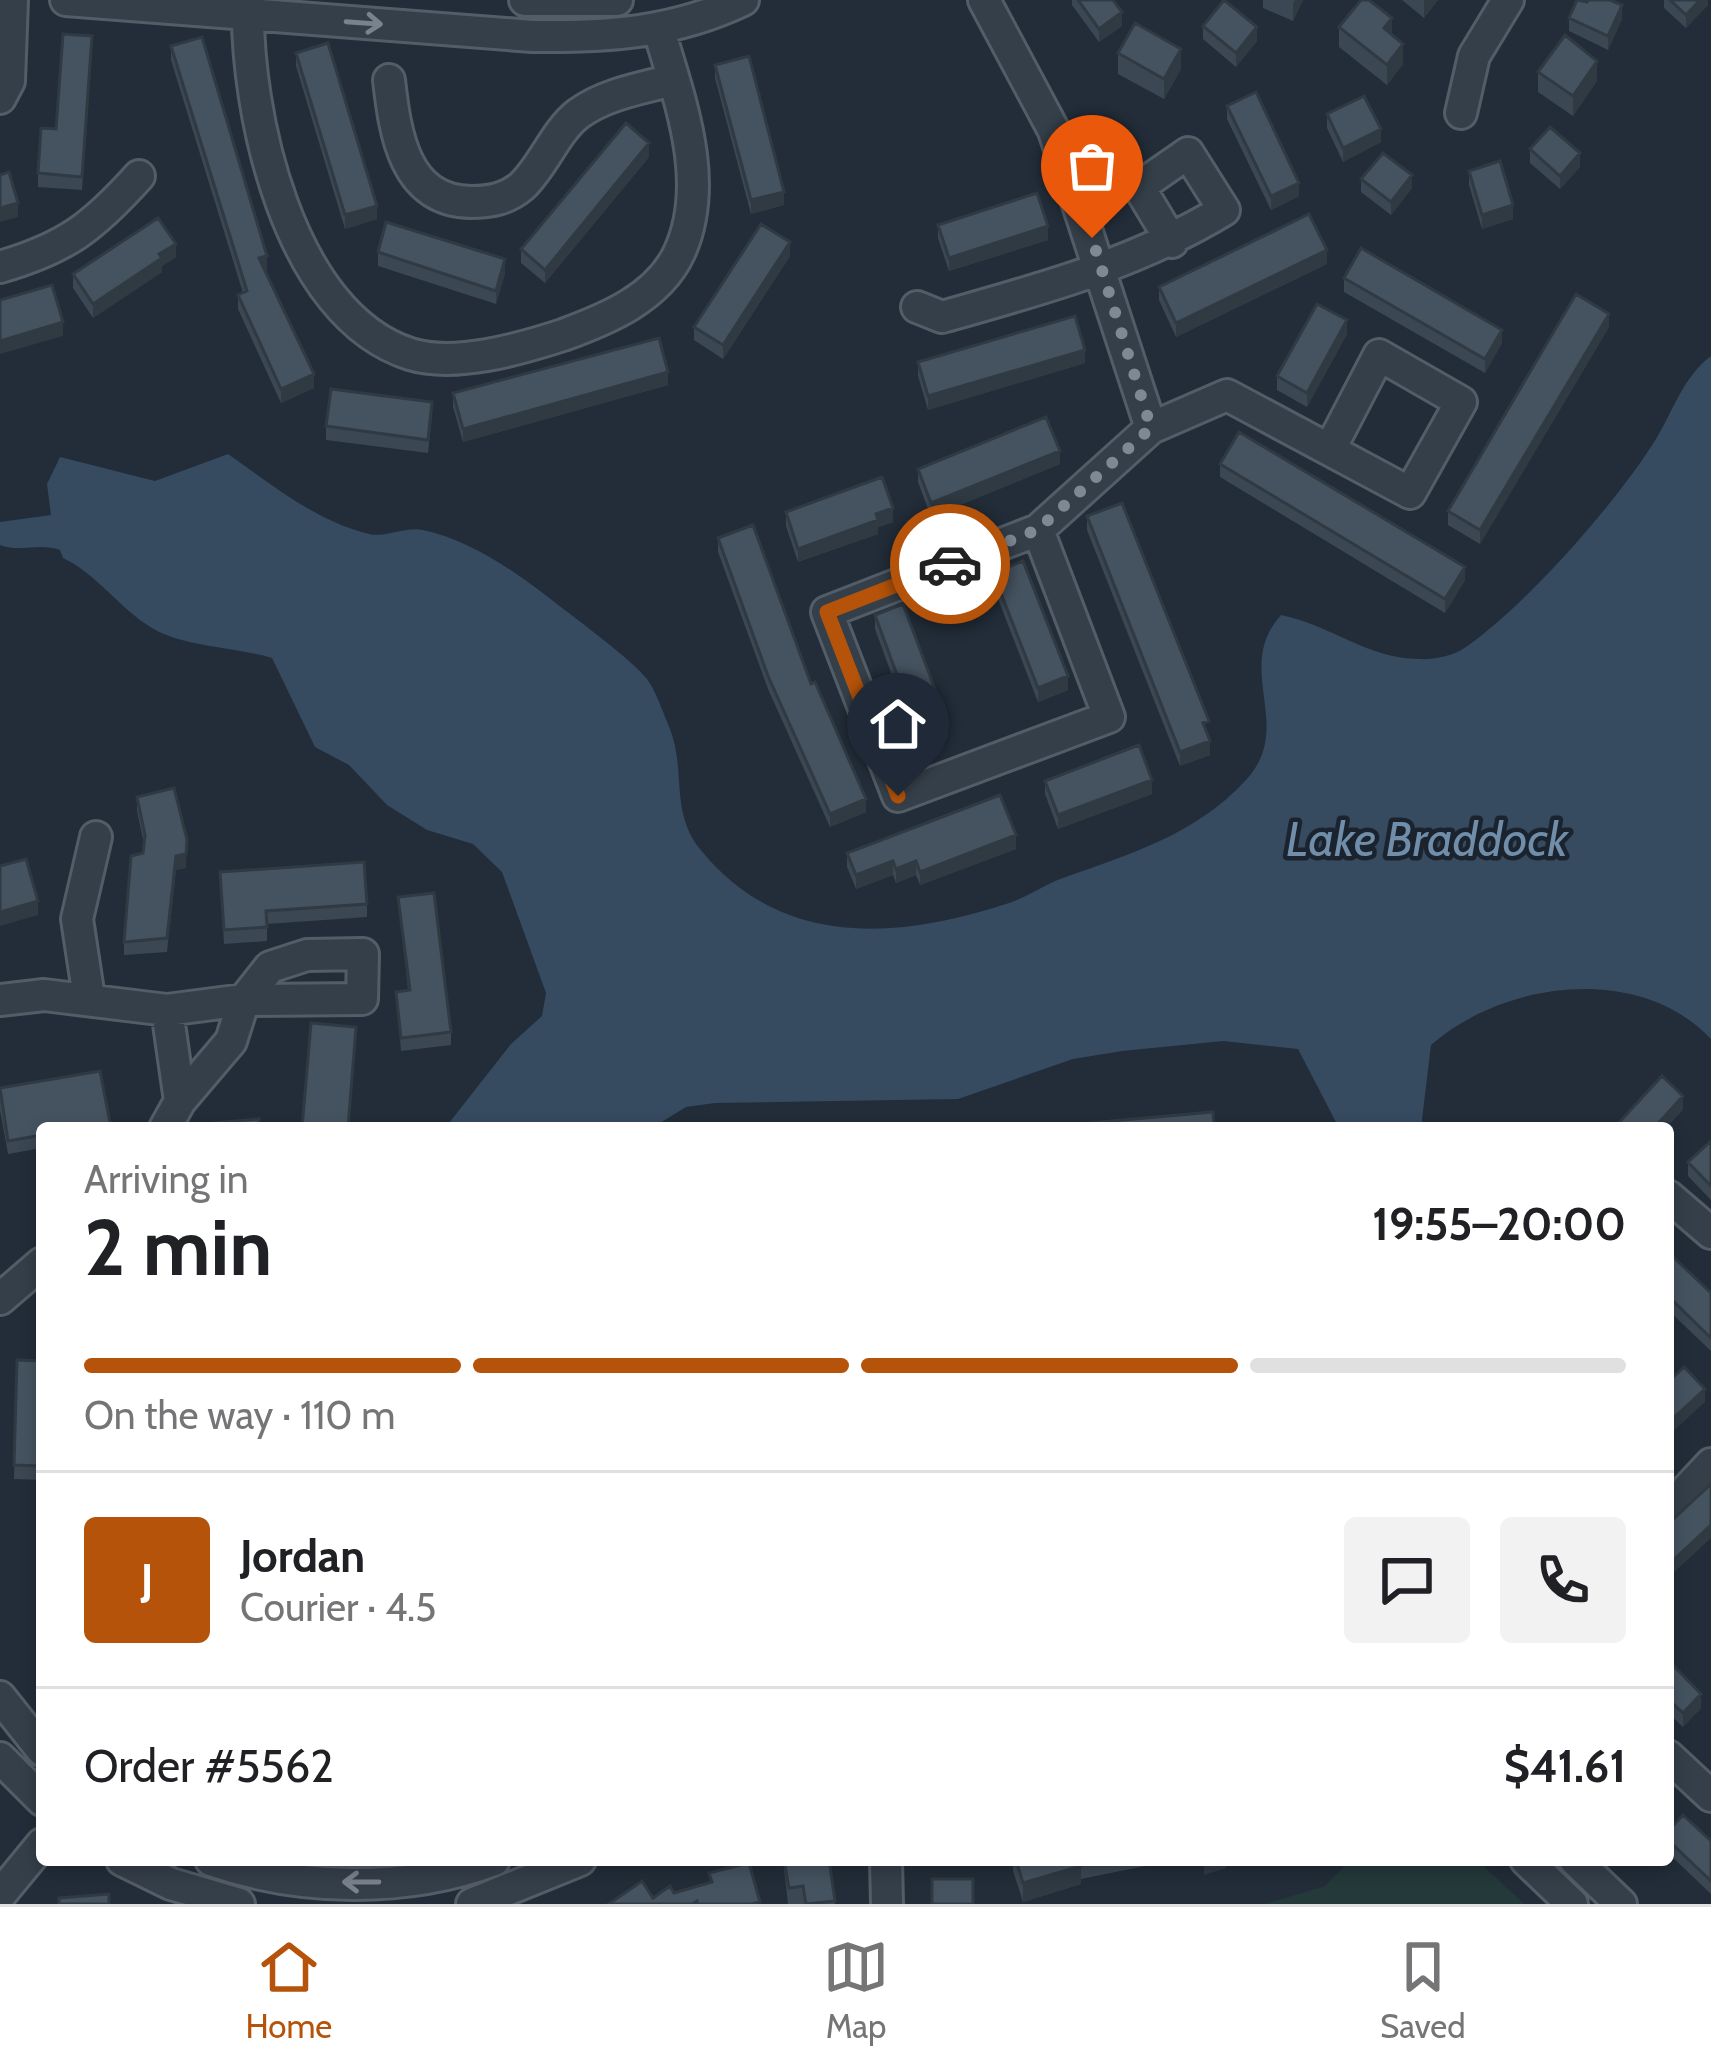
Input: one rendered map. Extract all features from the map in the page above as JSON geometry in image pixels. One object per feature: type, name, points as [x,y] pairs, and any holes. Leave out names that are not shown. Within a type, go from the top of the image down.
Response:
[{"type":"street","points":[[0,98],[9,81],[5,0]]},
{"type":"street","points":[[66,0],[248,7],[532,37],[607,37],[659,29],[742,0]]},
{"type":"street","points":[[525,0],[617,0]]},
{"type":"street","points":[[984,0],[1054,131],[1151,428]]},
{"type":"street","points":[[1461,113],[1472,62],[1508,0]]},
{"type":"street","points":[[248,7],[250,86],[294,233],[333,299],[375,338],[413,355],[458,358],[545,341],[600,322],[665,276],[684,237],[694,182],[659,29]]},
{"type":"street","points":[[389,80],[393,115],[418,184],[441,198],[466,202],[510,195],[536,171],[576,115],[607,98],[673,80]]},
{"type":"street","points":[[0,267],[67,242],[96,224],[139,176]]},
{"type":"street","points":[[916,307],[942,317],[1103,272],[1172,242]]},
{"type":"street","points":[[1037,530],[1109,717],[898,796],[827,612],[1037,530],[1151,428],[1227,394],[1410,493],[1461,402],[1379,355],[1331,447]]},
{"type":"street","points":[[89,998],[77,920],[96,837]]},
{"type":"street","points":[[0,1000],[44,995],[167,1010],[244,1000],[231,1040],[172,1114]]},
{"type":"street","points":[[167,1010],[172,1114]]},
{"type":"street","points":[[1674,1201],[1711,1233]]},
{"type":"street","points":[[0,1299],[36,1268]]},
{"type":"street","points":[[1674,1504],[1711,1464]]},
{"type":"street","points":[[0,1697],[36,1742]]},
{"type":"street","points":[[0,1758],[36,1794]]},
{"type":"street","points":[[1674,1762],[1711,1796]]},
{"type":"street","points":[[0,1895],[36,1851]]},
{"type":"street","points":[[134,1866],[171,1884],[239,1904]]},
{"type":"street","points":[[238,1866],[309,1882],[415,1880],[470,1866]]},
{"type":"street","points":[[472,1904],[565,1866]]},
{"type":"street","points":[[886,1866],[887,1904]]},
{"type":"street","points":[[1532,1866],[1572,1904]]},
{"type":"street","points":[[1581,1866],[1621,1904]]},
{"type":"green space","points":[[1345,1866],[1483,1866],[1524,1904],[1265,1904],[1325,1886]]},
{"type":"water","name":"Lake Braddock","points":[[1711,356],[1711,1039],[1681,1015],[1647,999],[1610,991],[1533,995],[1495,1006],[1431,1045],[1422,1122],[1336,1122],[1298,1049],[1223,1041],[1073,1059],[958,1099],[715,1103],[686,1107],[662,1122],[450,1122],[511,1044],[542,1016],[546,993],[502,872],[473,844],[427,830],[387,805],[349,765],[315,747],[272,658],[165,634],[140,620],[63,558],[60,550],[0,545],[0,522],[51,515],[47,484],[60,457],[155,481],[228,454],[295,501],[349,528],[375,535],[423,530],[459,542],[527,581],[647,679],[675,744],[682,806],[691,835],[732,881],[766,904],[803,919],[881,929],[923,925],[1006,904],[1137,851],[1183,829],[1226,800],[1259,760],[1266,740],[1262,656],[1281,615],[1400,658],[1436,658],[1463,649],[1541,581],[1594,522],[1656,439],[1701,364]]},
{"type":"building","points":[[1078,0],[1113,0],[1122,12],[1099,29]]},
{"type":"building","points":[[1224,0],[1257,27],[1236,53],[1203,26]]},
{"type":"building","points":[[1361,0],[1369,0],[1392,18],[1384,28],[1403,44],[1387,65],[1339,27]]},
{"type":"building","points":[[1577,0],[1610,0],[1622,5],[1608,36],[1569,18]]},
{"type":"building","points":[[1670,0],[1700,0],[1686,15]]},
{"type":"building","points":[[1135,23],[1181,49],[1164,79],[1118,53]]},
{"type":"building","points":[[63,34],[92,36],[82,177],[38,173],[41,128],[56,129]]},
{"type":"building","points":[[1565,35],[1597,61],[1573,96],[1538,72]]},
{"type":"building","points":[[202,37],[267,256],[259,258],[314,374],[281,389],[238,295],[247,291],[171,46]]},
{"type":"building","points":[[328,43],[377,206],[345,215],[296,53]]},
{"type":"building","points":[[749,56],[784,192],[751,200],[715,65]]},
{"type":"building","points":[[1256,92],[1299,183],[1271,196],[1227,106]]},
{"type":"building","points":[[1364,96],[1381,129],[1343,148],[1327,114]]},
{"type":"building","points":[[626,123],[649,143],[545,270],[521,249]]},
{"type":"building","points":[[1550,127],[1580,153],[1560,176],[1530,149]]},
{"type":"building","points":[[1383,153],[1412,175],[1391,202],[1361,179]]},
{"type":"building","points":[[1500,161],[1513,205],[1482,215],[1469,171]]},
{"type":"building","points":[[9,172],[18,203],[0,208],[0,175]]},
{"type":"building","points":[[1037,193],[1048,226],[949,258],[938,225]]},
{"type":"building","points":[[1309,214],[1327,250],[1176,323],[1159,287]]},
{"type":"building","points":[[158,218],[176,244],[93,304],[73,274]]},
{"type":"building","points":[[386,222],[505,259],[496,291],[378,252]]},
{"type":"building","points":[[761,224],[790,242],[723,345],[694,327]]},
{"type":"building","points":[[1361,248],[1502,330],[1485,359],[1344,278]]},
{"type":"building","points":[[52,285],[63,322],[0,341],[0,300]]},
{"type":"building","points":[[1576,294],[1609,314],[1480,530],[1448,511]]},
{"type":"building","points":[[1317,304],[1347,320],[1307,393],[1277,376]]},
{"type":"building","points":[[1075,316],[1085,350],[928,396],[918,362]]},
{"type":"building","points":[[659,338],[668,372],[463,429],[453,393]]},
{"type":"building","points":[[331,389],[432,402],[428,440],[326,426]]},
{"type":"building","points":[[1046,417],[1060,451],[931,503],[918,469]]},
{"type":"building","points":[[1239,432],[1465,567],[1445,599],[1220,464]]},
{"type":"building","points":[[882,477],[893,508],[876,514],[878,520],[798,549],[786,512]]},
{"type":"building","points":[[1122,503],[1209,721],[1203,723],[1210,741],[1180,752],[1087,516]]},
{"type":"building","points":[[753,525],[811,684],[815,682],[866,799],[830,814],[768,676],[718,538]]},
{"type":"building","points":[[1023,561],[1068,676],[1038,688],[993,573]]},
{"type":"building","points":[[903,604],[948,724],[919,735],[875,615]]},
{"type":"building","points":[[1139,745],[1152,780],[1058,815],[1045,781]]},
{"type":"building","points":[[174,788],[187,840],[186,854],[176,856],[167,938],[124,942],[131,856],[143,853],[145,835],[137,797]]},
{"type":"building","points":[[1000,795],[1016,835],[920,872],[916,861],[896,869],[893,861],[856,875],[847,853]]},
{"type":"building","points":[[26,859],[38,901],[0,912],[0,866]]},
{"type":"building","points":[[364,862],[367,904],[266,911],[267,927],[224,930],[220,872]]},
{"type":"building","points":[[434,893],[451,1032],[401,1038],[396,992],[410,990],[398,897]]},
{"type":"building","points":[[311,1023],[356,1027],[348,1122],[303,1122]]},
{"type":"building","points":[[100,1071],[110,1122],[36,1122],[36,1136],[8,1141],[0,1088]]},
{"type":"building","points":[[1662,1076],[1683,1096],[1659,1122],[1620,1122]]},
{"type":"building","points":[[1213,1112],[1214,1122],[1100,1122]]},
{"type":"building","points":[[1711,1141],[1711,1186],[1688,1162]]},
{"type":"building","points":[[1674,1258],[1711,1293],[1711,1338],[1674,1302]]},
{"type":"building","points":[[17,1360],[36,1361],[36,1466],[14,1465]]},
{"type":"building","points":[[1684,1367],[1705,1389],[1674,1417],[1674,1376]]},
{"type":"building","points":[[1711,1484],[1711,1525],[1674,1559],[1674,1518]]},
{"type":"building","points":[[1674,1666],[1701,1694],[1683,1713],[1674,1705]]},
{"type":"building","points":[[1683,1815],[1711,1841],[1711,1881],[1674,1846],[1674,1825]]},
{"type":"building","points":[[750,1866],[760,1902],[609,1904],[642,1881],[653,1898],[670,1886],[674,1893],[712,1882],[709,1873]]},
{"type":"building","points":[[785,1866],[830,1866],[835,1901],[806,1904],[803,1886],[789,1888]]},
{"type":"building","points":[[1018,1866],[1081,1866],[1023,1883]]},
{"type":"building","points":[[932,1879],[973,1879],[973,1904],[932,1904]]},
{"type":"building","points":[[109,1894],[109,1904],[59,1904],[59,1898]]},
{"type":"way so far","points":[[950,564],[1037,530],[1151,428],[1092,238]]},
{"type":"route","points":[[898,796],[827,612],[950,564]]}]
